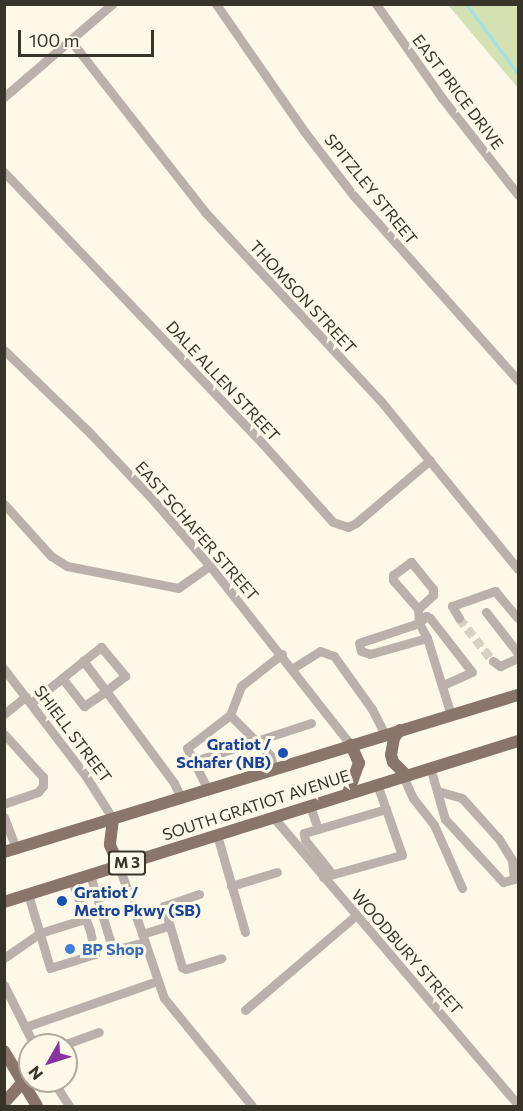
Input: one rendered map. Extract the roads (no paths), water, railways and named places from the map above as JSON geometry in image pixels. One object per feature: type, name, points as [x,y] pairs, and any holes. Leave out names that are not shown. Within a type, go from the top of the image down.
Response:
[{"type":"main road","name":"SOUTH GRATIOT AVENUE","points":[[10,851],[519,695]]},
{"type":"main road","points":[[400,730],[394,738],[391,755],[393,762],[405,775]]},
{"type":"main road","name":"SOUTH GRATIOT AVENUE","points":[[4,902],[405,775],[517,744]]},
{"type":"main road","points":[[348,794],[359,764],[351,745]]},
{"type":"main road","points":[[113,819],[110,845],[119,866]]},
{"type":"main road","points":[[4,1051],[18,1075]]},
{"type":"main road","points":[[4,1103],[18,1087]]},
{"type":"main road","points":[[29,1093],[37,1107]]},
{"type":"street","points":[[4,97],[112,4]]},
{"type":"street","name":"SPITZLEY STREET","points":[[216,4],[304,131],[353,195],[519,380]]},
{"type":"street","name":"EAST PRICE DRIVE","points":[[376,4],[442,98],[519,195]]},
{"type":"street","name":"THOMSON STREET","points":[[71,41],[205,212],[380,400],[517,563]]},
{"type":"street","name":"DALE ALLEN STREET","points":[[4,172],[333,522],[348,527],[356,523],[430,460]]},
{"type":"street","name":"EAST SCHAFER STREET","points":[[4,350],[90,433],[210,566],[282,654],[351,745]]},
{"type":"street","points":[[4,504],[51,556],[68,566],[178,588],[210,566]]},
{"type":"street","points":[[418,609],[434,595],[433,589],[411,562],[393,575],[393,580],[418,609],[419,623],[427,638],[451,715]]},
{"type":"street","points":[[459,618],[452,606],[495,591],[519,618]]},
{"type":"street","points":[[486,612],[519,653]]},
{"type":"street","points":[[427,638],[370,654],[361,651],[359,643],[363,639],[419,623],[426,616],[430,618],[472,672],[443,685]]},
{"type":"street","points":[[4,714],[62,678],[101,647],[125,676],[84,706],[62,678]]},
{"type":"street","points":[[292,668],[320,651],[334,656],[372,709],[385,735]]},
{"type":"street","points":[[208,790],[187,748],[230,715],[241,686],[282,654]]},
{"type":"street","points":[[493,661],[500,666],[519,658]]},
{"type":"street","points":[[83,661],[174,783],[182,798]]},
{"type":"street","name":"SHIELL STREET","points":[[4,669],[105,804],[113,819]]},
{"type":"street","points":[[230,715],[270,755],[274,769]]},
{"type":"street","points":[[195,761],[311,723]]},
{"type":"street","points":[[4,734],[44,777],[44,786],[38,792],[4,804]]},
{"type":"street","points":[[430,768],[437,792],[445,819],[503,882],[514,879],[512,860],[498,838],[462,798],[437,792]]},
{"type":"street","points":[[405,775],[413,798],[434,825],[462,888]]},
{"type":"street","points":[[328,875],[402,855],[377,784]]},
{"type":"street","points":[[310,806],[318,829]]},
{"type":"street","points":[[301,842],[304,833],[386,809]]},
{"type":"street","points":[[4,818],[10,851]]},
{"type":"street","name":"WOODBURY STREET","points":[[274,818],[301,842],[328,875],[355,916],[519,1106]]},
{"type":"street","points":[[217,836],[245,932]]},
{"type":"street","points":[[119,866],[167,1003],[252,1107]]},
{"type":"street","points":[[231,886],[277,872]]},
{"type":"street","points":[[90,875],[113,950],[169,926]]},
{"type":"street","points":[[28,894],[50,968],[95,954],[72,881]]},
{"type":"street","points":[[199,894],[165,904],[169,926],[184,968],[221,958]]},
{"type":"street","points":[[245,1010],[355,916]]},
{"type":"street","points":[[4,958],[40,933],[85,919]]},
{"type":"street","points":[[25,1027],[158,981]]},
{"type":"street","points":[[4,985],[28,1033]]},
{"type":"street","points":[[78,1040],[99,1032]]},
{"type":"street","points":[[60,1093],[69,1107]]},
{"type":"waterway","points":[[466,4],[518,74]]},
{"type":"tunnel","points":[[459,618],[493,661]]},
{"type":"place","name":"Gratiot / Schafer (NB)","points":[[283,753]]},
{"type":"place","name":"Gratiot / Metro Pkwy (SB)","points":[[62,901]]},
{"type":"place","name":"BP Shop","points":[[70,949]]}]
